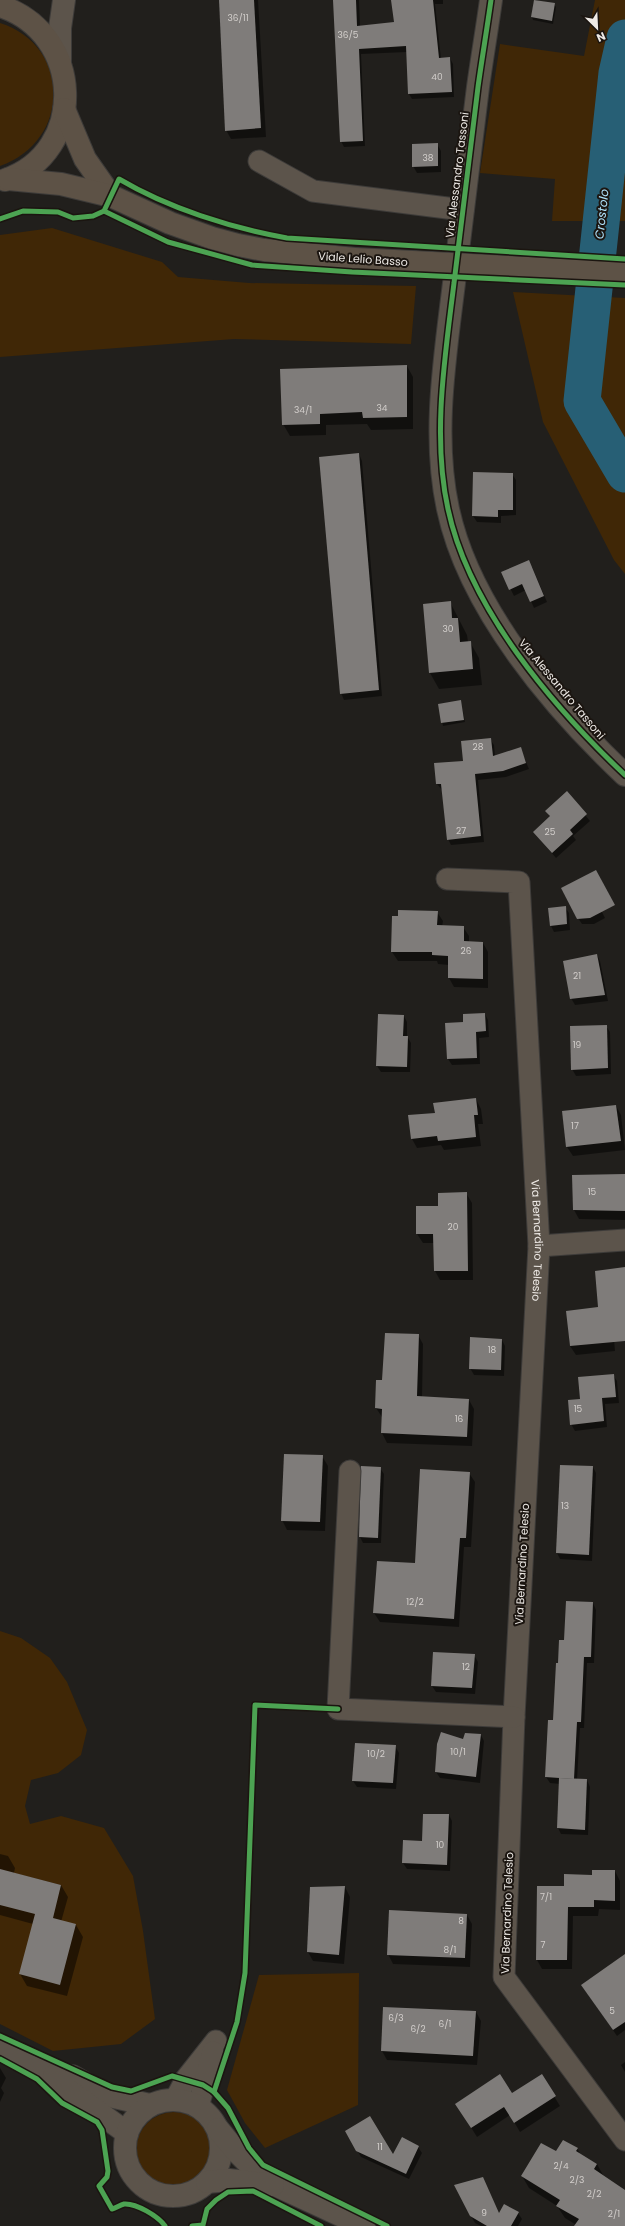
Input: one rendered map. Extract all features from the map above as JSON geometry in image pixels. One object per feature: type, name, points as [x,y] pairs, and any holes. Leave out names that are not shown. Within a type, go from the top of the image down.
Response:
[{"type":"main road","points":[[0,6],[23,16],[45,35],[60,60],[65,84],[64,109],[59,127],[51,144],[39,158],[24,170],[4,180]]},
{"type":"main road","points":[[64,109],[85,159],[111,196]]},
{"type":"main road","name":"Viale Lelio Basso","points":[[4,180],[61,184],[111,196],[170,223],[212,238],[264,250],[355,259],[625,273]]},
{"type":"street","points":[[60,60],[60,28],[64,0]]},
{"type":"street","name":"Via Alessandro Tassoni","points":[[491,0],[446,350],[441,425],[441,453],[448,510],[472,578],[481,597],[515,652],[578,725],[625,775]]},
{"type":"street","points":[[259,160],[313,191],[463,210]]},
{"type":"street","name":"Via Bernardino Telesio","points":[[447,879],[519,882],[539,1246],[514,1718],[504,1976],[625,2140]]},
{"type":"street","points":[[539,1246],[625,1240]]},
{"type":"street","points":[[350,1471],[338,1709],[514,1718]]},
{"type":"street","points":[[174,2100],[186,2079],[216,2040],[198,2107]]},
{"type":"street","points":[[0,2048],[52,2073],[72,2076],[105,2095],[150,2105]]},
{"type":"street","points":[[52,2073],[68,2090],[126,2133]]},
{"type":"street","points":[[215,2125],[220,2136],[220,2161],[215,2172],[207,2182],[197,2190],[185,2195],[172,2197],[160,2195],[148,2190],[130,2172],[125,2159],[124,2146],[126,2133],[132,2122],[150,2105],[162,2101],[174,2100],[187,2102],[198,2107],[208,2115],[235,2150],[260,2174],[275,2185],[364,2226]]},
{"type":"street","points":[[207,2182],[229,2180],[275,2185]]},
{"type":"shaded area","points":[[595,0],[625,0],[625,221],[552,221],[555,179],[480,173],[500,44],[584,56]]},
{"type":"shaded area","points":[[0,23],[24,35],[40,52],[50,72],[54,94],[50,116],[40,136],[23,154],[0,166]]},
{"type":"shaded area","points":[[52,228],[162,262],[178,277],[249,283],[416,286],[411,344],[234,339],[0,357],[0,235]]},
{"type":"shaded area","points":[[513,292],[625,298],[625,574],[614,560],[543,422]]},
{"type":"shaded area","points":[[0,1631],[21,1638],[50,1658],[67,1682],[87,1730],[81,1755],[58,1773],[31,1780],[25,1806],[30,1824],[61,1816],[104,1828],[133,1876],[143,1931],[155,2019],[121,2044],[53,2051],[0,2024]]},
{"type":"shaded area","points":[[359,1973],[358,2105],[265,2148],[245,2123],[227,2090],[259,1975]]},
{"type":"shaded area","points":[[174,2112],[188,2115],[201,2123],[209,2136],[212,2150],[209,2164],[201,2177],[188,2185],[174,2188],[160,2185],[147,2177],[139,2164],[136,2150],[139,2136],[147,2123],[160,2115]]},
{"type":"building","points":[[219,0],[254,0],[261,128],[225,131]]},
{"type":"building","points":[[333,0],[356,0],[357,26],[394,22],[391,0],[433,0],[439,58],[450,57],[452,92],[408,94],[406,46],[359,49],[363,141],[340,142]]},
{"type":"building","points":[[534,0],[555,3],[552,21],[531,17]]},
{"type":"building","points":[[438,143],[438,166],[412,167],[412,144]]},
{"type":"building","points":[[407,365],[407,417],[363,418],[362,412],[320,414],[320,424],[282,425],[280,369]]},
{"type":"building","points":[[359,453],[379,690],[340,694],[319,457]]},
{"type":"building","points":[[473,472],[513,473],[513,510],[498,510],[498,517],[472,516]]},
{"type":"building","points":[[529,560],[544,596],[530,602],[522,584],[509,590],[501,572]]},
{"type":"building","points":[[451,601],[452,618],[458,618],[460,642],[471,641],[473,669],[429,673],[423,604]]},
{"type":"building","points":[[461,700],[464,720],[441,723],[438,704]]},
{"type":"building","points":[[491,738],[493,756],[521,747],[526,763],[503,771],[475,774],[481,836],[447,840],[441,784],[436,784],[434,763],[463,761],[461,741]]},
{"type":"building","points":[[567,791],[587,814],[570,830],[573,834],[552,853],[533,832],[550,816],[545,811]]},
{"type":"building","points":[[596,870],[615,905],[590,918],[577,919],[561,888]]},
{"type":"building","points":[[566,906],[567,924],[550,926],[548,908]]},
{"type":"building","points":[[398,910],[438,911],[437,925],[464,926],[464,941],[483,942],[483,979],[448,978],[448,956],[432,955],[432,952],[391,952],[392,916],[398,916]]},
{"type":"building","points":[[597,954],[605,995],[570,999],[563,961]]},
{"type":"building","points":[[485,1013],[486,1031],[476,1032],[477,1058],[447,1059],[445,1023],[463,1022],[463,1014]]},
{"type":"building","points":[[378,1014],[404,1015],[403,1036],[408,1036],[407,1067],[376,1066]]},
{"type":"building","points":[[607,1025],[608,1068],[571,1070],[570,1026]]},
{"type":"building","points":[[476,1098],[478,1115],[474,1115],[476,1137],[438,1141],[437,1136],[411,1139],[408,1115],[435,1113],[433,1103]]},
{"type":"building","points":[[616,1105],[621,1141],[566,1147],[562,1111]]},
{"type":"building","points":[[625,1174],[625,1211],[573,1210],[572,1175]]},
{"type":"building","points":[[467,1192],[468,1271],[434,1271],[433,1234],[416,1234],[416,1206],[438,1206],[438,1193]]},
{"type":"building","points":[[625,1267],[625,1341],[570,1346],[566,1311],[598,1307],[595,1271]]},
{"type":"building","points":[[385,1333],[419,1334],[417,1396],[469,1399],[467,1437],[381,1433],[382,1409],[375,1408],[376,1380],[382,1380]]},
{"type":"building","points":[[470,1337],[502,1339],[501,1370],[469,1369]]},
{"type":"building","points":[[614,1374],[616,1397],[602,1398],[604,1421],[570,1425],[568,1400],[580,1399],[578,1377]]},
{"type":"building","points":[[284,1454],[323,1455],[320,1522],[281,1521]]},
{"type":"building","points":[[560,1465],[593,1466],[589,1555],[556,1553]]},
{"type":"building","points":[[361,1466],[381,1467],[378,1538],[359,1537]]},
{"type":"building","points":[[420,1469],[470,1472],[466,1538],[460,1538],[454,1619],[373,1613],[377,1561],[415,1563]]},
{"type":"building","points":[[566,1601],[593,1602],[591,1657],[584,1657],[581,1722],[577,1722],[574,1779],[545,1777],[548,1720],[553,1720],[556,1663],[558,1663],[559,1640],[564,1640]]},
{"type":"building","points":[[433,1652],[475,1654],[472,1688],[431,1686]]},
{"type":"building","points":[[441,1732],[463,1739],[465,1733],[481,1734],[476,1777],[435,1772],[437,1744]]},
{"type":"building","points":[[355,1743],[396,1745],[393,1783],[352,1781]]},
{"type":"building","points":[[559,1778],[587,1779],[585,1830],[557,1828]]},
{"type":"building","points":[[423,1814],[449,1814],[447,1865],[402,1863],[403,1840],[422,1841]]},
{"type":"building","points":[[0,1869],[61,1885],[53,1918],[76,1924],[60,1985],[19,1974],[35,1914],[0,1905]]},
{"type":"building","points":[[592,1870],[615,1870],[615,1901],[594,1900],[594,1907],[568,1907],[567,1960],[536,1960],[537,1886],[564,1886],[564,1874],[592,1875]]},
{"type":"building","points":[[345,1886],[339,1955],[307,1952],[310,1887]]},
{"type":"building","points":[[389,1910],[467,1914],[465,1958],[387,1955]]},
{"type":"building","points":[[625,1954],[625,2022],[613,2030],[581,1985]]},
{"type":"building","points":[[383,2007],[476,2011],[473,2056],[381,2051]]},
{"type":"building","points":[[500,2074],[512,2093],[542,2074],[556,2096],[514,2123],[504,2107],[471,2128],[455,2104]]},
{"type":"building","points":[[370,2116],[393,2154],[402,2137],[419,2146],[406,2174],[356,2151],[345,2131]]},
{"type":"building","points":[[563,2140],[578,2148],[576,2151],[597,2164],[594,2169],[625,2190],[625,2226],[574,2226],[579,2219],[556,2206],[560,2200],[521,2176],[541,2143],[556,2151]]},
{"type":"building","points":[[483,2177],[499,2213],[504,2204],[519,2212],[511,2226],[487,2226],[470,2216],[454,2185]]},
{"type":"waterway","name":"Crostolo","points":[[625,38],[617,73],[582,401],[625,474]]},
{"type":"cycle path","points":[[491,0],[478,87],[444,368],[440,425],[443,481],[448,509],[459,546],[474,583],[494,619],[517,654],[543,687],[570,719],[625,775]]},
{"type":"cycle path","points":[[0,219],[23,211],[58,212],[73,218],[93,216],[104,211],[119,179],[158,199],[200,216],[244,229],[287,238],[625,259]]},
{"type":"cycle path","points":[[104,211],[168,242],[252,265],[352,272],[625,285]]},
{"type":"cycle path","points":[[214,2092],[237,2022],[245,1973],[255,1705],[338,1709]]},
{"type":"cycle path","points":[[0,2036],[112,2087],[131,2091],[172,2076],[203,2085],[214,2092],[228,2108],[249,2148],[263,2165],[387,2226]]},
{"type":"cycle path","points":[[0,2059],[37,2079],[62,2103],[97,2122],[102,2130],[108,2171],[107,2177],[99,2186],[112,2209],[124,2204],[129,2204],[152,2214],[165,2226]]},
{"type":"cycle path","points":[[192,2226],[203,2225],[207,2209],[216,2200],[228,2192],[253,2191],[321,2226]]}]
